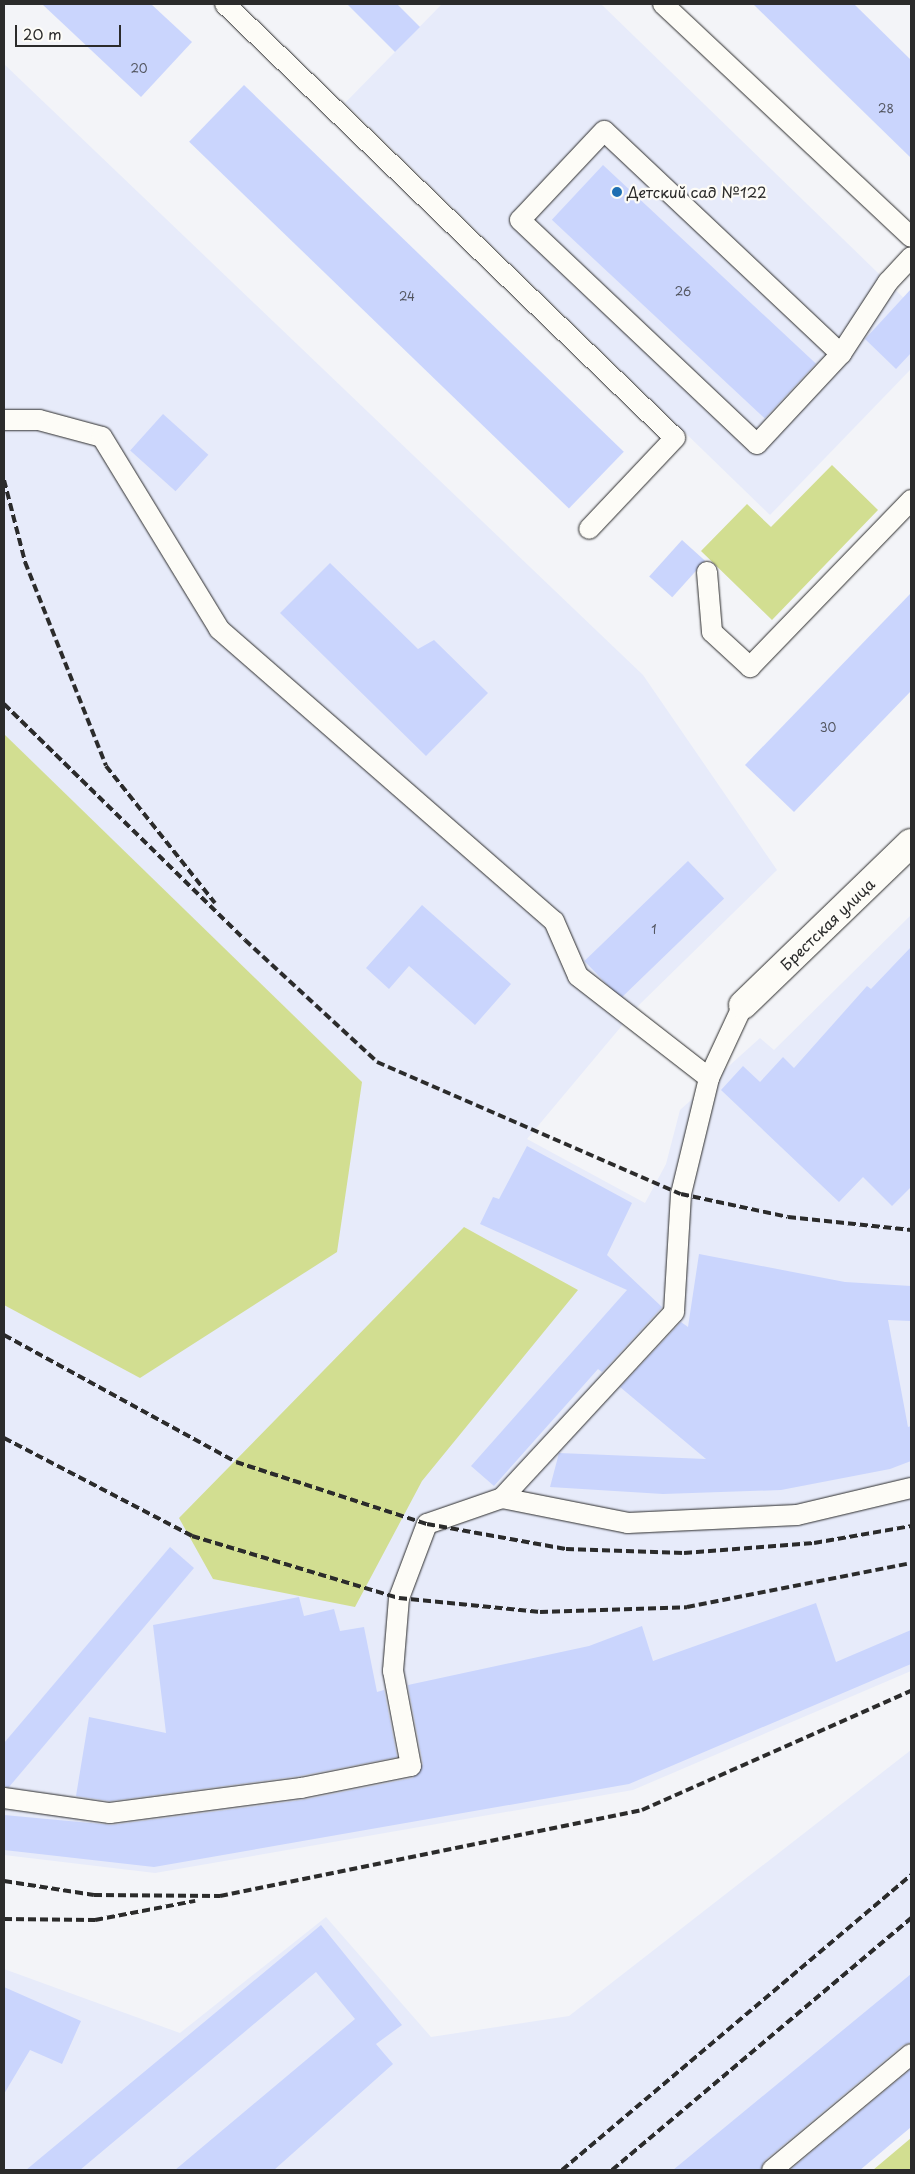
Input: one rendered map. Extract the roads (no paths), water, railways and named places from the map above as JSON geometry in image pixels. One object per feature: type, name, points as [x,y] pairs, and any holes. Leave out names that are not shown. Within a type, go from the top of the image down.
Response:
[{"type":"street","name":"Брестская улица","points":[[743,1005],[911,843]]},
{"type":"lane","points":[[225,4],[675,438],[589,529]]},
{"type":"lane","points":[[663,4],[911,238]]},
{"type":"lane","points":[[841,354],[604,131],[520,220],[757,444],[841,354],[888,282],[911,257]]},
{"type":"lane","points":[[4,420],[39,420],[102,437],[219,629],[554,922],[578,976],[709,1078]]},
{"type":"lane","points":[[707,572],[712,632],[750,667],[911,500]]},
{"type":"lane","points":[[4,1798],[110,1812],[301,1788],[411,1766],[394,1670],[399,1598],[428,1524],[502,1498],[674,1312],[681,1194],[709,1078],[743,1005]]},
{"type":"lane","points":[[502,1498],[628,1524],[797,1515],[911,1488]]},
{"type":"lane","points":[[772,2170],[911,2054]]},
{"type":"railway","points":[[4,480],[25,562],[106,766],[215,903]]},
{"type":"railway","points":[[4,704],[245,940],[377,1062],[681,1194],[788,1217],[911,1230]]},
{"type":"railway","points":[[4,1335],[236,1462],[427,1524],[566,1549],[684,1553],[814,1543],[911,1526]]},
{"type":"railway","points":[[4,1438],[192,1536],[399,1598],[540,1612],[687,1607],[911,1563]]},
{"type":"railway","points":[[4,1881],[94,1895],[220,1896],[642,1810],[911,1691]]},
{"type":"railway","points":[[562,2170],[911,1875]]},
{"type":"railway","points":[[4,1919],[95,1920],[195,1901]]},
{"type":"railway","points":[[612,2170],[911,1918]]},
{"type":"place","name":"Детский сад №122","points":[[617,192]]}]
